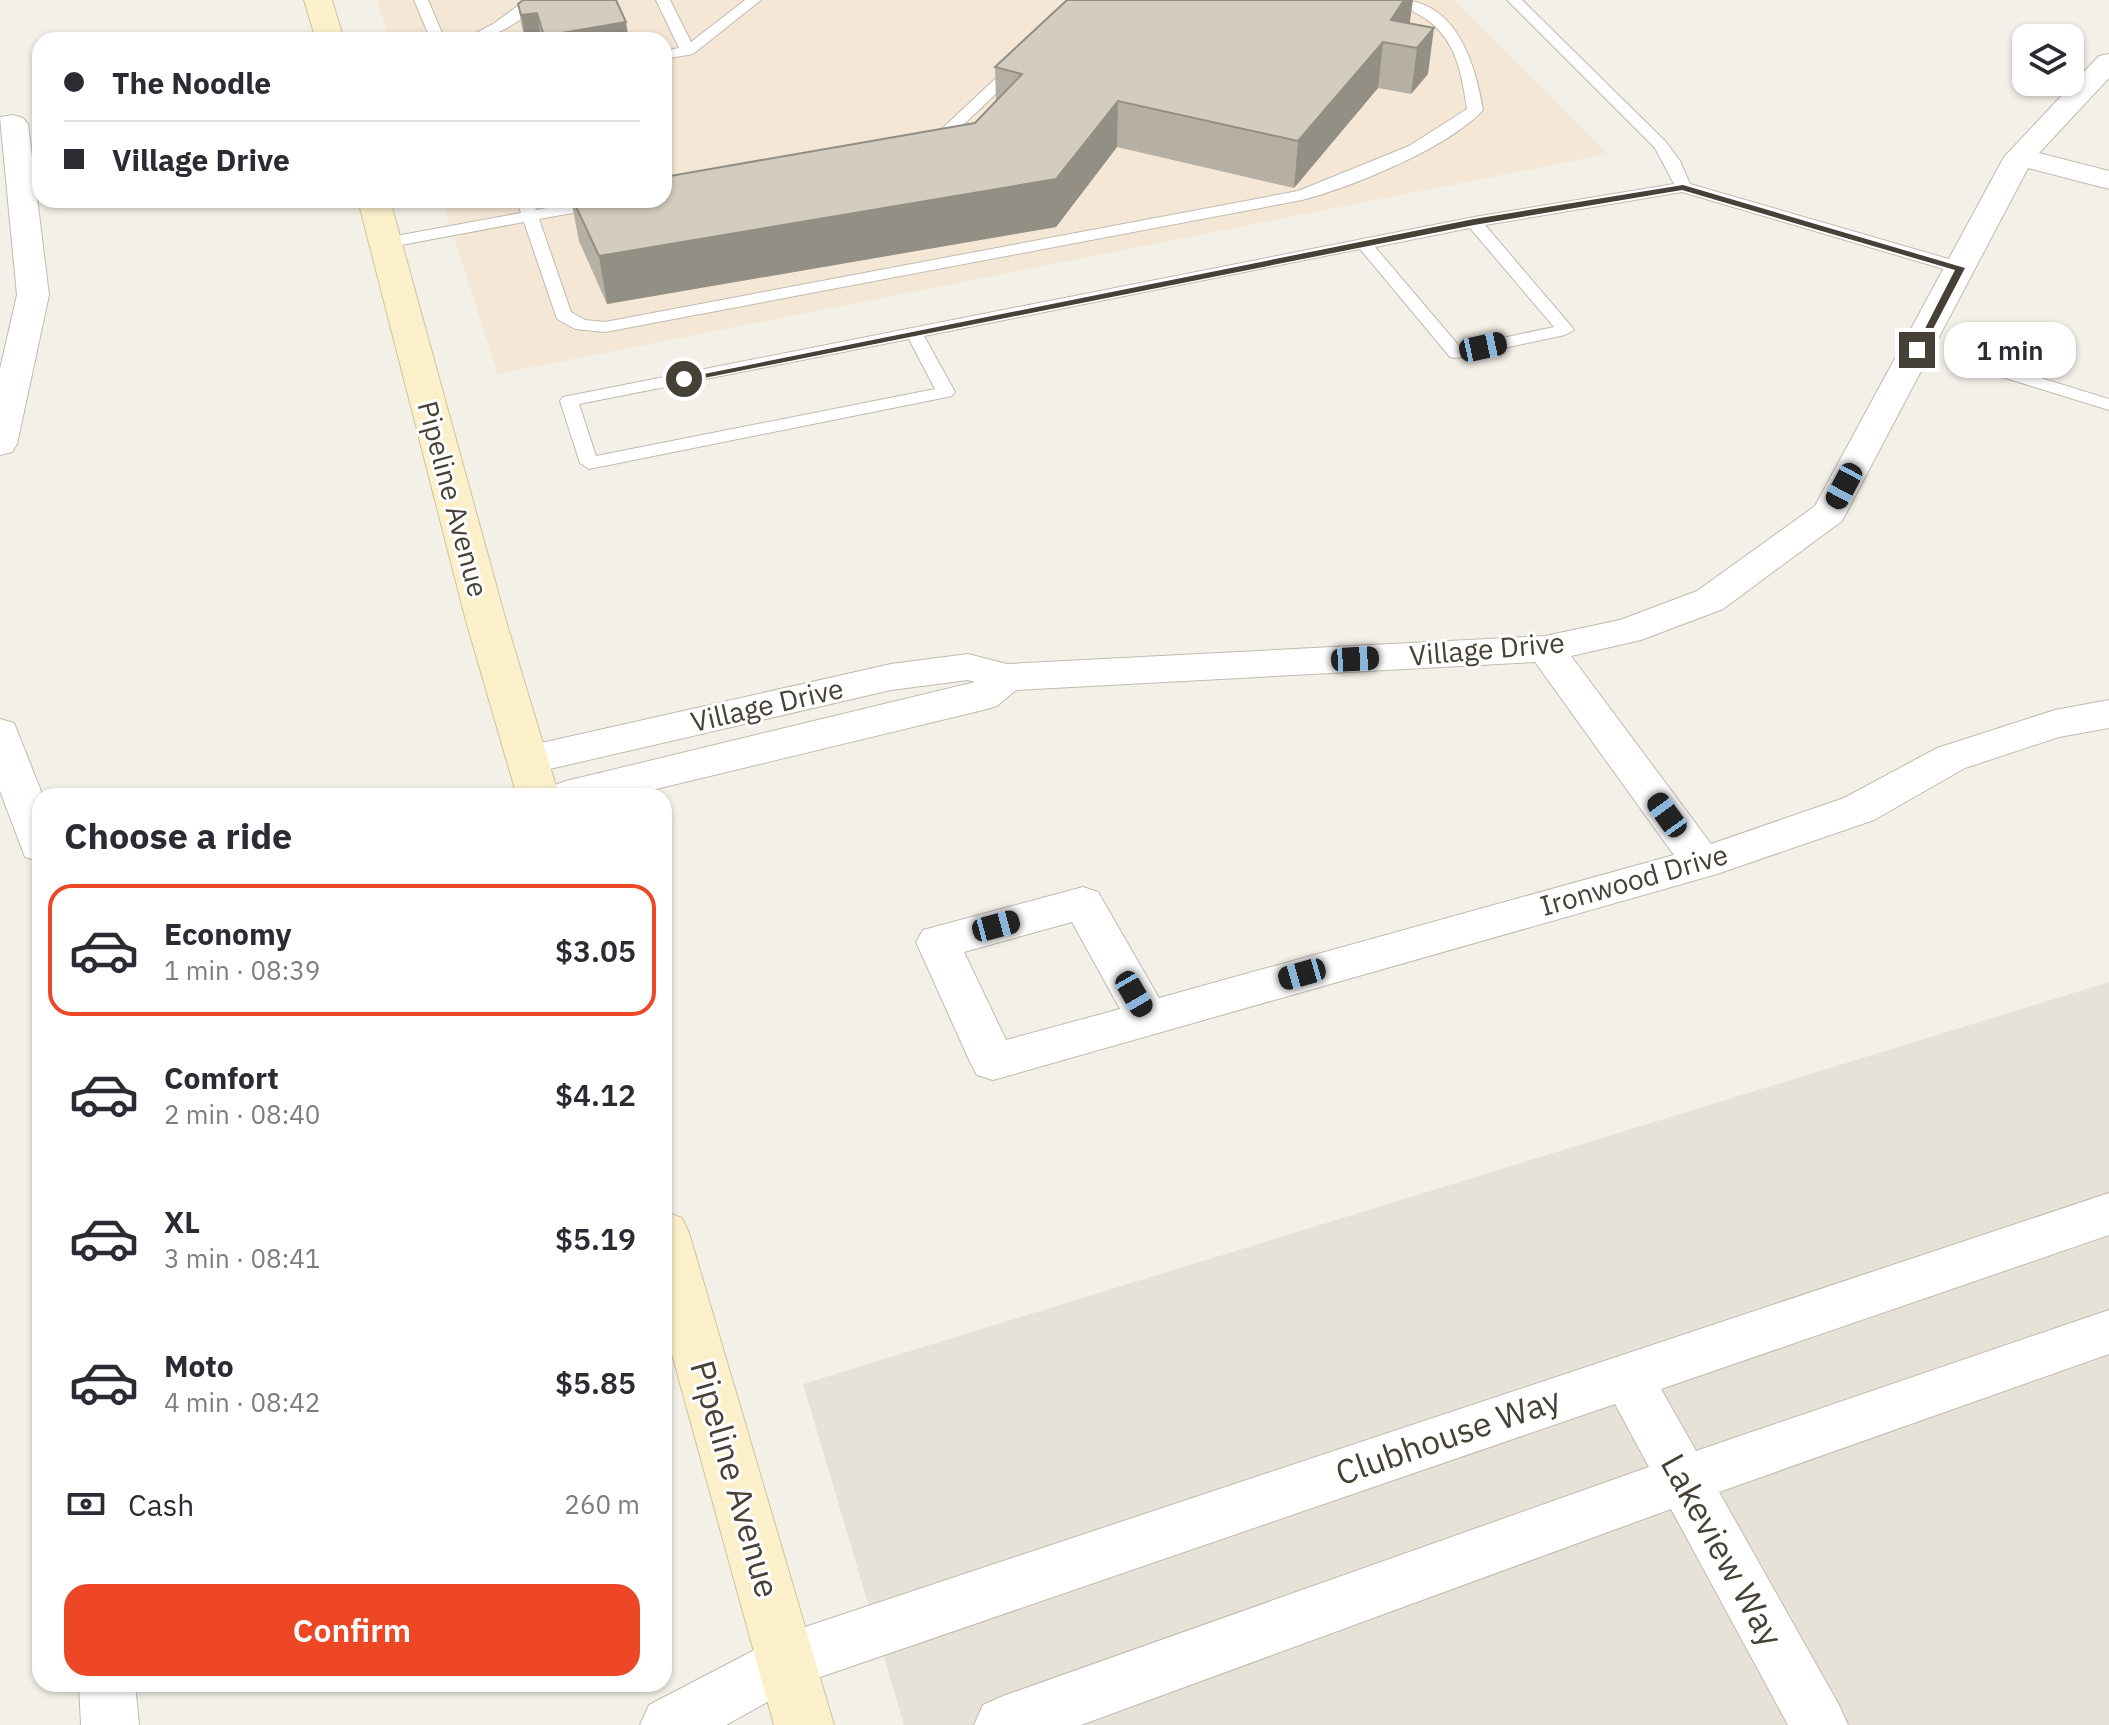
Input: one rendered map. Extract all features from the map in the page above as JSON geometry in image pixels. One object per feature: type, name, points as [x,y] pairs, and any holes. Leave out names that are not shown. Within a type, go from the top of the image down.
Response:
[{"type":"main road","points":[[318,0],[328,32]]},
{"type":"main road","name":"Pipeline Avenue","points":[[376,208],[482,606],[533,778]]},
{"type":"main road","name":"Pipeline Avenue","points":[[672,1261],[804,1725]]},
{"type":"street","name":"Village Drive","points":[[533,778],[726,714],[891,677],[968,667],[1007,677],[1545,649],[1628,631],[1710,600],[1829,513],[2019,157],[2109,62]]},
{"type":"street","points":[[0,126],[13,124],[33,295],[0,444]]},
{"type":"street","points":[[2019,157],[2109,180]]},
{"type":"street","points":[[1545,649],[1702,863]]},
{"type":"street","name":"Village Drive","points":[[598,788],[983,696],[1007,677]]},
{"type":"street","points":[[726,714],[744,752]]},
{"type":"street","name":"Ironwood Drive","points":[[1147,1017],[1083,903],[938,942],[993,1062],[1702,863],[1859,809],[1951,758],[2055,724],[2109,714]]},
{"type":"street","points":[[0,733],[32,823]]},
{"type":"street","name":"Clubhouse Way","points":[[669,1725],[787,1661],[2109,1214]]},
{"type":"street","points":[[1003,1725],[1683,1480],[2109,1332]]},
{"type":"street","name":"Lakeview Way","points":[[1626,1375],[1819,1725]]},
{"type":"street","points":[[108,1692],[110,1725]]},
{"type":"lane","points":[[421,0],[435,32]]},
{"type":"lane","points":[[487,32],[535,0]]},
{"type":"lane","points":[[663,0],[688,51]]},
{"type":"lane","points":[[672,54],[688,51],[754,0]]},
{"type":"lane","points":[[385,243],[528,208],[563,315],[581,325],[605,327],[1302,195],[1388,164],[1447,133],[1475,110],[1469,69],[1459,41],[1417,6],[1405,0]]},
{"type":"lane","points":[[1514,0],[1661,145],[1683,187]]},
{"type":"lane","points":[[909,146],[938,141],[1033,51]]},
{"type":"lane","points":[[914,333],[946,392],[589,463],[569,401],[1474,222],[1683,187],[1960,268]]},
{"type":"lane","points":[[1364,244],[1456,353],[1565,330],[1474,222]]},
{"type":"lane","points":[[1992,368],[2109,405]]},
{"type":"shaded area","points":[[377,0],[1455,0],[1608,154],[498,374],[445,208],[672,208],[672,32],[387,32]]},
{"type":"shaded area","points":[[2109,982],[2109,1725],[904,1725],[803,1384]]},
{"type":"building","points":[[523,0],[616,0],[626,22],[567,32],[543,32],[537,13],[521,15],[518,4]]},
{"type":"building","points":[[1067,0],[1404,0],[1391,20],[1434,28],[1417,48],[1383,42],[1298,141],[1118,101],[1056,179],[599,256],[577,208],[672,208],[672,176],[975,123],[1022,74],[995,67]]},
{"type":"route","points":[[684,379],[1474,222],[1683,187],[1960,268],[1917,350]]}]
